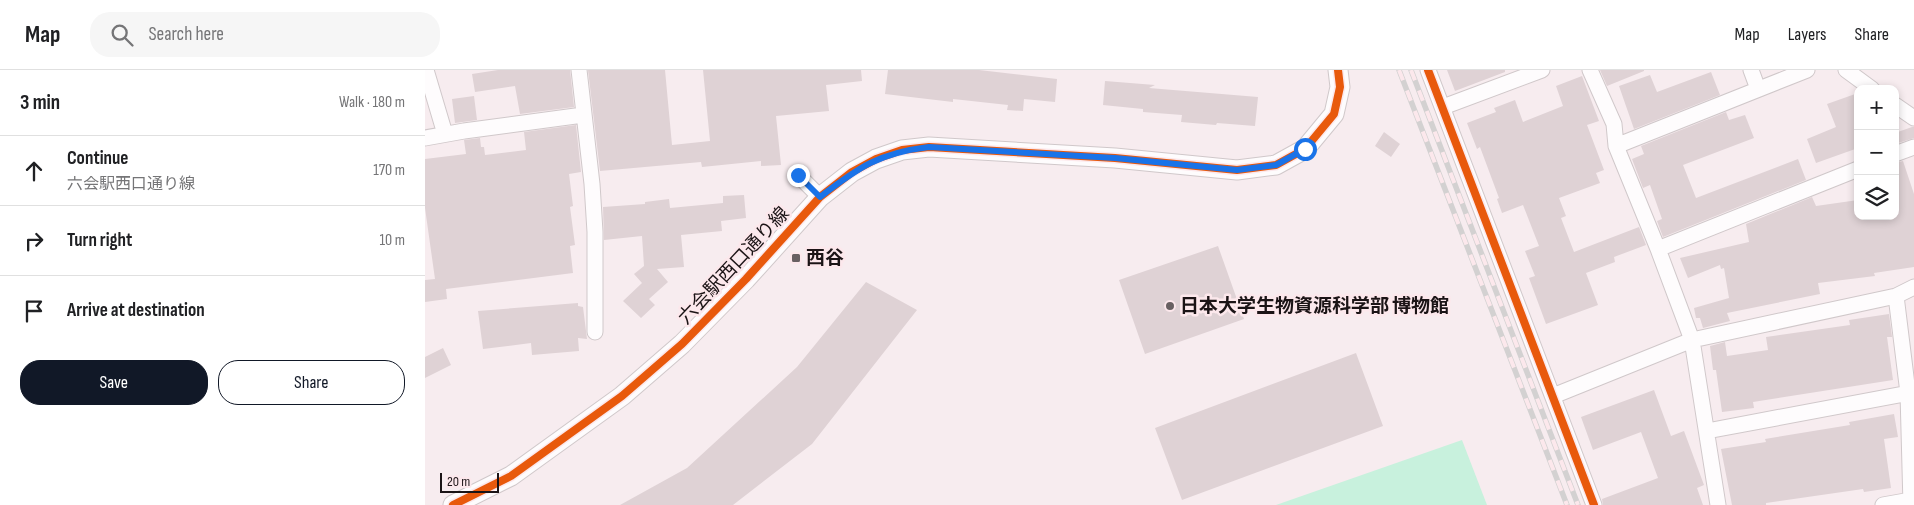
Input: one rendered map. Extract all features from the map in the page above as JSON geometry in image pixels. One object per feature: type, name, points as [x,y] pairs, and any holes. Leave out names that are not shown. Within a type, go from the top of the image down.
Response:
[{"type":"street","points":[[426,70],[445,134]]},
{"type":"street","points":[[579,70],[592,184],[595,232],[595,332]]},
{"type":"street","name":"六会駅西口通り線","points":[[453,505],[511,476],[622,396],[682,344],[746,280],[820,197],[852,172],[876,159],[902,150],[929,147],[1115,158],[1237,170],[1276,165],[1305,149],[1334,114],[1340,86],[1338,70]]},
{"type":"street","points":[[1428,70],[1594,505]]},
{"type":"street","points":[[1443,107],[1542,70]]},
{"type":"street","points":[[1589,70],[1614,124],[1616,146],[1658,249],[1692,340],[1718,505]]},
{"type":"street","points":[[1751,70],[1758,89]]},
{"type":"street","points":[[1616,146],[1807,70]]},
{"type":"street","points":[[1846,70],[1867,85]]},
{"type":"street","points":[[1899,108],[1914,118]]},
{"type":"street","points":[[425,138],[583,115]]},
{"type":"street","points":[[1899,152],[1914,146]]},
{"type":"street","points":[[1658,249],[1854,171]]},
{"type":"street","points":[[798,175],[820,197]]},
{"type":"street","points":[[1553,396],[1692,340],[1895,296],[1914,287]]},
{"type":"street","points":[[1883,505],[1911,502],[1911,392],[1895,296]]},
{"type":"street","points":[[1707,431],[1911,392]]},
{"type":"green space","points":[[1462,440],[1487,505],[1276,505]]},
{"type":"building","points":[[498,70],[570,70],[574,107],[520,114],[515,86],[475,92],[472,74]]},
{"type":"building","points":[[588,70],[665,70],[672,145],[710,141],[703,70],[861,70],[862,81],[826,85],[829,111],[776,116],[781,165],[761,166],[761,161],[702,167],[701,162],[600,171]]},
{"type":"building","points":[[888,70],[979,70],[1057,79],[1055,102],[1024,99],[1023,111],[1007,110],[1008,105],[953,99],[953,102],[885,94]]},
{"type":"building","points":[[1447,70],[1505,70],[1505,72],[1455,91]]},
{"type":"building","points":[[1600,70],[1644,70],[1644,71],[1607,86]]},
{"type":"building","points":[[1711,72],[1720,95],[1634,129],[1619,86],[1650,75],[1657,92]]},
{"type":"building","points":[[1582,76],[1599,121],[1587,125],[1604,170],[1596,173],[1600,183],[1559,198],[1566,216],[1561,218],[1574,252],[1639,227],[1646,245],[1614,257],[1615,262],[1586,273],[1598,305],[1546,324],[1529,278],[1535,276],[1525,251],[1539,246],[1523,205],[1502,213],[1497,199],[1499,198],[1480,147],[1477,149],[1467,123],[1496,112],[1494,108],[1515,100],[1523,122],[1563,106],[1556,86]]},
{"type":"building","points":[[1105,81],[1155,85],[1149,88],[1258,97],[1255,126],[1181,122],[1182,115],[1143,112],[1143,109],[1103,105]]},
{"type":"building","points":[[1854,94],[1854,149],[1816,163],[1807,139],[1836,127],[1827,104]]},
{"type":"building","points":[[474,96],[477,120],[455,123],[452,99]]},
{"type":"building","points":[[1726,112],[1729,120],[1745,115],[1754,138],[1683,165],[1696,198],[1798,159],[1806,180],[1663,237],[1657,221],[1662,219],[1650,185],[1643,188],[1632,159],[1644,154],[1641,146]]},
{"type":"building","points":[[576,125],[581,172],[569,174],[573,206],[570,207],[575,245],[570,246],[573,273],[446,289],[447,299],[425,302],[425,280],[435,279],[425,208],[425,159],[466,154],[464,140],[480,138],[481,147],[484,147],[485,155],[526,150],[524,132]]},
{"type":"building","points":[[1914,127],[1914,138],[1899,143],[1899,132]]},
{"type":"building","points":[[1384,132],[1400,144],[1391,157],[1375,146]]},
{"type":"building","points":[[1903,161],[1914,194],[1914,267],[1874,273],[1875,276],[1818,283],[1820,294],[1727,313],[1730,321],[1703,328],[1700,318],[1696,318],[1694,308],[1729,298],[1724,268],[1721,269],[1720,265],[1688,278],[1680,258],[1749,242],[1746,224],[1812,197],[1816,206],[1854,201],[1854,220],[1899,220],[1899,162]]},
{"type":"building","points":[[744,195],[746,218],[721,221],[722,231],[681,235],[684,267],[657,269],[668,282],[649,299],[655,305],[641,318],[623,301],[642,283],[634,274],[644,266],[642,236],[604,240],[603,207],[645,204],[645,202],[669,199],[670,208],[723,203],[723,196]]},
{"type":"building","points":[[1218,246],[1244,319],[1145,354],[1119,280]]},
{"type":"building","points":[[866,282],[917,310],[812,444],[733,505],[620,505],[687,468],[797,367]]},
{"type":"building","points":[[578,303],[578,306],[583,307],[587,339],[578,338],[579,351],[532,355],[531,343],[483,349],[478,311]]},
{"type":"building","points":[[1889,314],[1892,337],[1887,337],[1893,380],[1753,402],[1754,408],[1722,412],[1716,370],[1713,370],[1710,346],[1725,342],[1727,356],[1768,350],[1766,337],[1850,325],[1849,320]]},
{"type":"building","points":[[443,348],[451,365],[425,378],[425,357]]},
{"type":"building","points":[[1356,353],[1383,426],[1182,500],[1155,428]]},
{"type":"building","points":[[1654,390],[1671,436],[1684,431],[1704,485],[1697,488],[1703,505],[1603,505],[1602,499],[1658,478],[1641,432],[1593,450],[1581,417]]},
{"type":"building","points":[[1894,414],[1898,437],[1884,439],[1891,488],[1864,492],[1863,489],[1766,503],[1766,505],[1732,505],[1721,449],[1766,442],[1765,439],[1850,425],[1849,422]]},
{"type":"railway","points":[[1399,70],[1567,505]]},
{"type":"railway","points":[[1411,70],[1578,505]]},
{"type":"cycle path","points":[[453,505],[511,476],[622,396],[682,344],[746,279],[820,197],[852,172],[876,159],[902,150],[929,147],[1115,158],[1237,170],[1276,165],[1305,149],[1334,114],[1340,87],[1338,70]]},
{"type":"cycle path","points":[[1428,70],[1594,505]]},
{"type":"place","name":"西谷","points":[[796,258]]},
{"type":"place","name":"日本大学生物資源科学部 博物館","points":[[1170,306]]},
{"type":"route","points":[[798,175],[820,197],[852,172],[876,159],[902,150],[929,147],[1115,158],[1237,170],[1276,165],[1305,149]]}]
